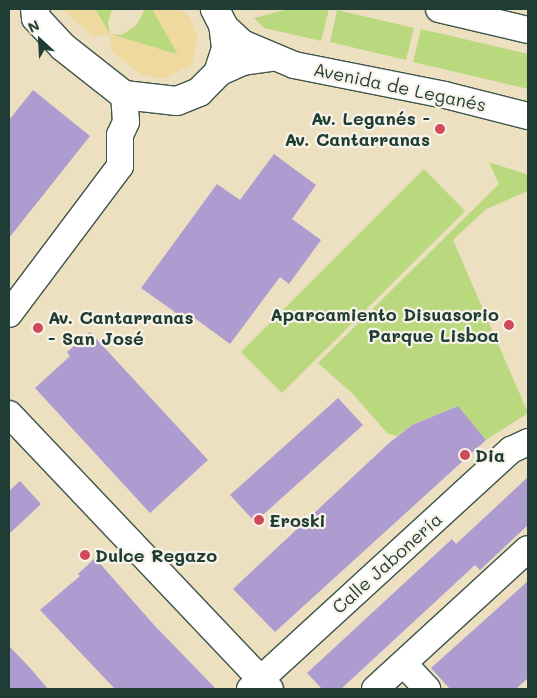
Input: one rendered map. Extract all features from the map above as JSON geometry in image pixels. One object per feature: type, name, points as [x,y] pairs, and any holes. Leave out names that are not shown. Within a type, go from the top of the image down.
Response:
[{"type":"main road","points":[[31,12],[63,47],[124,95],[177,101],[199,92],[218,73],[226,48],[219,17]]},
{"type":"street","points":[[439,9],[528,30]]},
{"type":"street","name":"Avenida de Leganés","points":[[219,17],[242,43],[272,58],[528,116]]},
{"type":"street","name":"Avenida de Leganés","points":[[218,73],[243,62],[272,58]]},
{"type":"street","points":[[9,314],[120,166],[120,135],[126,122],[124,95]]},
{"type":"street","points":[[9,414],[260,686]]},
{"type":"street","name":"Calle Jabonería","points":[[260,686],[511,450],[528,442]]},
{"type":"street","points":[[375,689],[528,548]]},
{"type":"street","points":[[404,664],[427,689]]},
{"type":"green space","points":[[95,9],[112,9],[108,23],[110,34]]},
{"type":"green space","points":[[145,9],[152,9],[179,55],[110,34],[121,35],[136,26]]},
{"type":"green space","points":[[289,9],[329,9],[321,41],[264,28],[254,18]]},
{"type":"green space","points":[[337,10],[414,28],[406,60],[330,42]]},
{"type":"green space","points":[[421,29],[528,54],[528,89],[413,62]]},
{"type":"green space","points":[[489,162],[528,175],[528,191],[486,209],[453,240],[528,413],[486,440],[457,406],[412,425],[397,436],[387,433],[353,394],[318,363],[499,184]]},
{"type":"green space","points":[[424,169],[465,211],[282,393],[241,352]]},
{"type":"sand","points":[[62,9],[95,9],[110,34],[178,55],[152,9],[179,9],[189,16],[198,36],[192,65],[162,79],[142,75],[112,52],[109,34],[93,37]]},
{"type":"building","points":[[33,90],[90,136],[9,238],[9,120]]},
{"type":"building","points":[[274,154],[316,185],[292,219],[321,240],[289,284],[280,277],[230,344],[189,314],[186,320],[141,288],[217,184],[240,200]]},
{"type":"building","points":[[90,332],[208,460],[150,513],[35,388],[70,356],[67,352]]},
{"type":"building","points":[[338,398],[363,425],[255,522],[230,495]]},
{"type":"building","points":[[458,406],[486,440],[275,632],[233,589],[389,443],[412,425]]},
{"type":"building","points":[[528,477],[528,525],[480,570],[475,565],[341,689],[322,689],[307,673],[452,539],[456,544]]},
{"type":"building","points":[[20,481],[41,504],[9,534],[9,491]]},
{"type":"building","points":[[95,558],[155,626],[216,689],[115,689],[40,610],[80,576],[78,574]]},
{"type":"building","points":[[528,581],[528,678],[516,689],[450,689],[431,668]]},
{"type":"building","points":[[9,646],[31,669],[48,689],[9,689]]},
{"type":"place","name":"Av. Leganés - Av. Cantarranas","points":[[440,129]]},
{"type":"place","name":"Aparcamiento Disuasorio Parque Lisboa","points":[[509,325]]},
{"type":"place","name":"Av. Cantarranas - San José","points":[[38,328]]},
{"type":"place","name":"Dia","points":[[465,455]]},
{"type":"place","name":"Eroski","points":[[259,520]]},
{"type":"place","name":"Dulce Regazo","points":[[85,555]]}]
